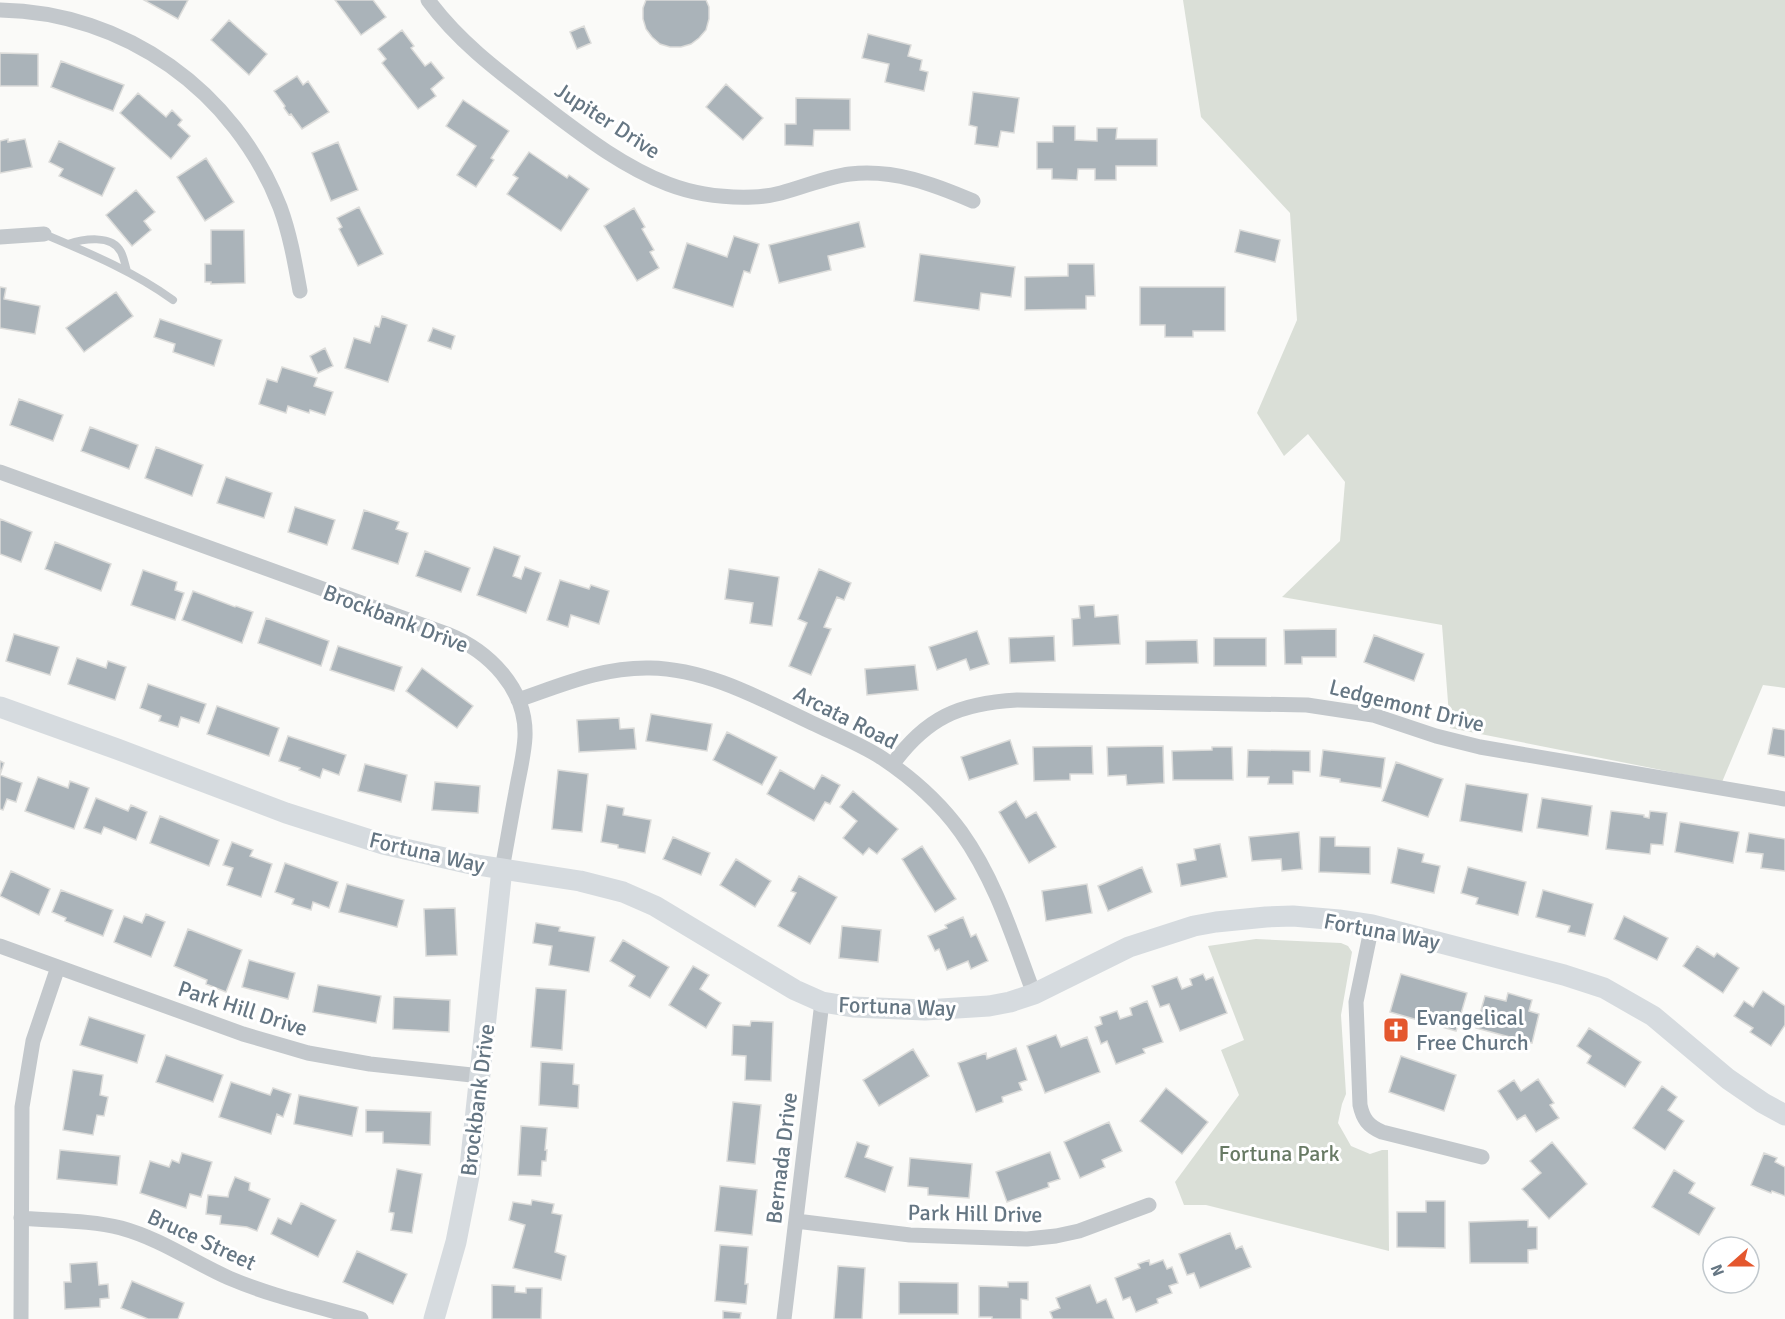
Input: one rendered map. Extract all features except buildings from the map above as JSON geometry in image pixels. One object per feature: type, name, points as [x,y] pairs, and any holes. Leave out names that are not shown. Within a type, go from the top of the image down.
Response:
[{"type":"street","name":"Jupiter Drive","points":[[428,0],[459,38],[487,63],[581,134],[627,165],[669,185],[716,195],[754,197],[786,193],[849,174],[875,174],[905,176],[973,201]]},
{"type":"street","points":[[0,10],[69,19],[104,30],[140,46],[196,85],[229,120],[259,163],[280,208],[300,291]]},
{"type":"street","points":[[0,237],[44,234]]},
{"type":"street","name":"Brockbank Drive","points":[[0,472],[460,639],[495,665],[506,678],[518,700],[523,716],[525,737],[502,869],[469,1176],[464,1209],[434,1319]]},
{"type":"street","name":"Arcata Road","points":[[518,700],[602,672],[638,668],[669,669],[700,676],[740,690],[865,748],[912,780],[939,806],[961,832],[996,894],[1034,994]]},
{"type":"street","name":"Ledgemont Drive","points":[[892,765],[906,746],[932,724],[957,711],[987,703],[1017,700],[1306,705],[1373,715],[1436,736],[1480,747],[1785,799]]},
{"type":"street","name":"Fortuna Way","points":[[0,707],[323,826],[413,852],[580,881],[639,898],[795,990],[837,1006],[889,1010],[946,1010],[989,1006],[1034,994],[1129,947],[1194,926],[1241,919],[1293,916],[1339,920],[1372,925],[1564,975],[1604,988],[1653,1016],[1728,1079],[1762,1103],[1785,1114]]},
{"type":"street","points":[[1372,925],[1356,1002],[1360,1105],[1363,1117],[1370,1126],[1382,1132],[1482,1156]]},
{"type":"street","name":"Park Hill Drive","points":[[0,946],[243,1034],[308,1053],[370,1064],[481,1076]]},
{"type":"street","points":[[21,1319],[21,1129],[27,1074],[38,1023],[58,967]]},
{"type":"street","name":"Bernada Drive","points":[[784,1319],[822,1002]]},
{"type":"street","name":"Park Hill Drive","points":[[796,1221],[910,1235],[1027,1239],[1079,1231],[1149,1205]]},
{"type":"street","name":"Bruce Street","points":[[21,1218],[104,1224],[135,1232],[246,1285],[361,1319]]},
{"type":"lane","points":[[44,234],[127,271],[152,284],[173,300]]},
{"type":"lane","points":[[68,244],[83,239],[114,243],[121,252],[127,271]]},
{"type":"green space","points":[[1183,0],[1785,0],[1785,688],[1763,685],[1722,782],[1450,728],[1442,625],[1282,597],[1340,541],[1345,482],[1308,434],[1284,456],[1257,413],[1297,320],[1290,213],[1201,117]]},
{"type":"green space","name":"Fortuna Park","points":[[1256,939],[1341,943],[1348,946],[1352,952],[1341,1015],[1346,1094],[1338,1123],[1351,1146],[1370,1154],[1388,1150],[1389,1251],[1206,1205],[1184,1205],[1175,1182],[1239,1095],[1221,1050],[1244,1040],[1208,946]]},
{"type":"place","name":"Evangelical Free Church","points":[[1396,1030]]}]
